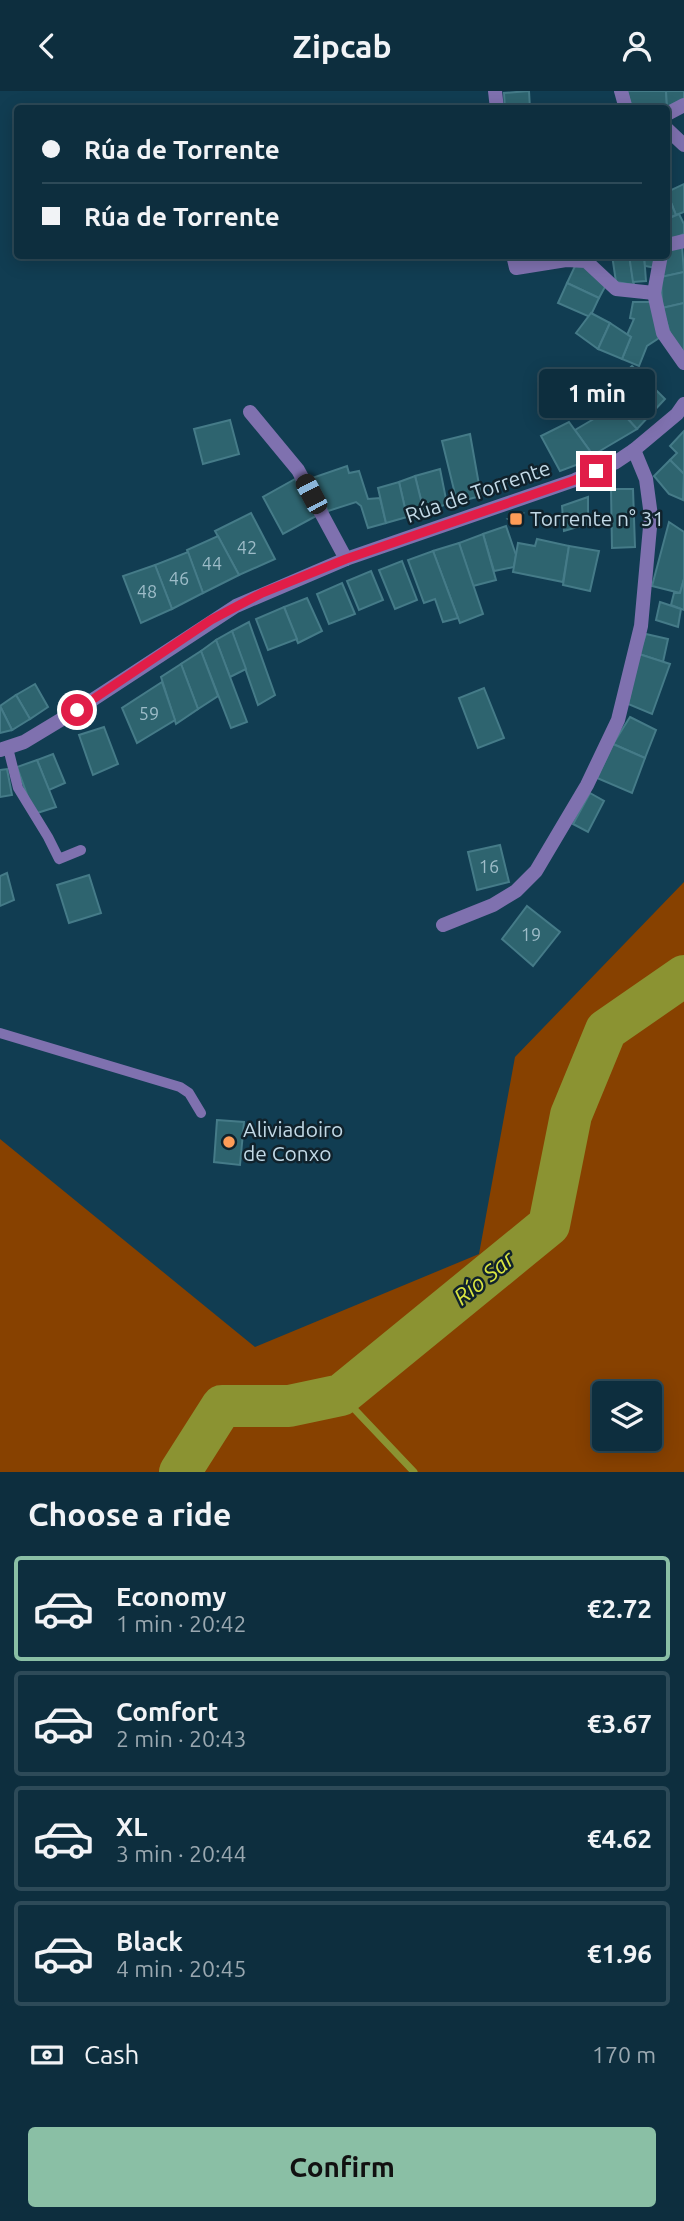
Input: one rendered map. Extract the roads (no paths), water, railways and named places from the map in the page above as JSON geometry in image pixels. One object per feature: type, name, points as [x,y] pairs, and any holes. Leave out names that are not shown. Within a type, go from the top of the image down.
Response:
[{"type":"street","points":[[670,132],[684,145]]},
{"type":"street","points":[[514,259],[516,268],[566,260],[586,261],[616,289],[654,293]]},
{"type":"street","points":[[660,259],[654,293],[663,333],[684,363]]},
{"type":"street","name":"Rúa de Torrente","points":[[4,749],[24,742],[77,710],[236,606],[346,559],[575,480],[616,462],[677,414],[684,404]]},
{"type":"street","points":[[250,412],[298,470],[346,559]]},
{"type":"street","points":[[443,925],[493,905],[516,891],[536,871],[587,785],[618,720],[641,626],[651,516],[646,479],[634,450]]},
{"type":"lane","name":"Rúa de Torrente","points":[[4,749],[18,788],[59,859],[80,850]]},
{"type":"lane","points":[[0,1033],[180,1087],[189,1093],[201,1114]]},
{"type":"waterway","name":"Río Sar","points":[[180,1472],[222,1406],[289,1406],[341,1395],[549,1225],[571,1115],[606,1030],[684,976]]},
{"type":"waterway","points":[[341,1395],[414,1472]]},
{"type":"place","name":"Torrente n° 31","points":[[516,519]]},
{"type":"place","name":"Aliviadoiro de Conxo","points":[[229,1142]]}]
